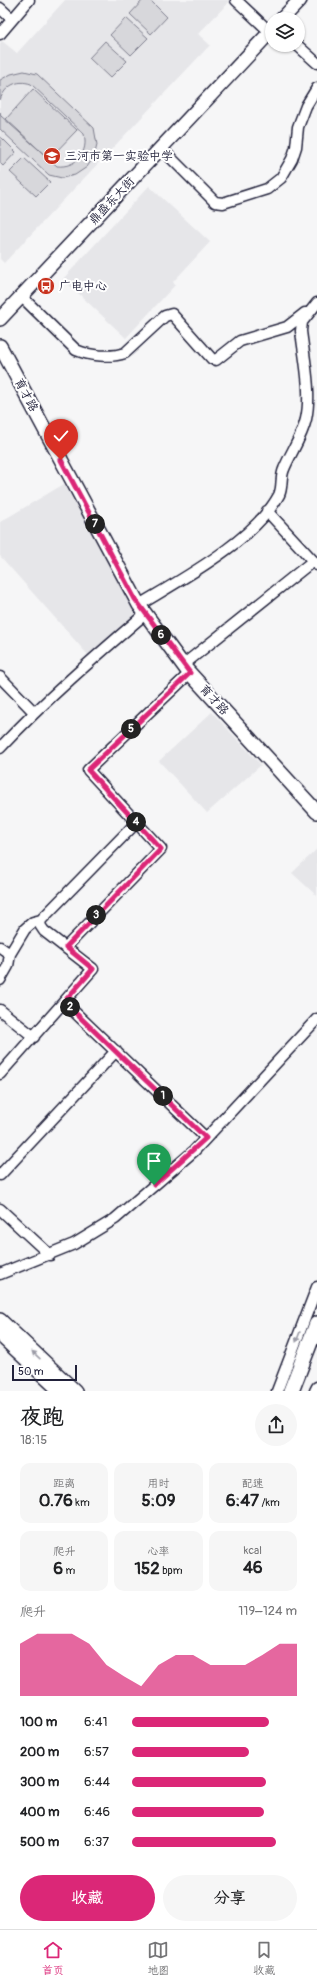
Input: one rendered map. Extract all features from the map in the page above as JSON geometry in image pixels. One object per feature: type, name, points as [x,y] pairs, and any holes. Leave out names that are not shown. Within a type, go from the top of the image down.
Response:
[{"type":"highway","points":[[291,1391],[317,1324]]},
{"type":"highway","points":[[302,1391],[317,1352]]},
{"type":"main road","points":[[289,12],[300,0]]},
{"type":"main road","name":"鼎盛东大街","points":[[0,319],[265,37]]},
{"type":"main road","name":"育才路","points":[[0,346],[142,609],[187,669],[317,812]]},
{"type":"main road","points":[[0,1320],[75,1391]]},
{"type":"main road","points":[[0,1335],[60,1391]]},
{"type":"street","points":[[0,34],[29,0]]},
{"type":"street","points":[[236,0],[265,26]]},
{"type":"street","points":[[0,8],[12,19]]},
{"type":"street","points":[[305,52],[317,63]]},
{"type":"street","points":[[161,148],[215,202],[223,203],[267,189],[281,178],[292,159],[296,147],[298,127],[306,106],[317,88]]},
{"type":"street","points":[[22,297],[76,350],[88,354],[120,355],[125,353],[165,316],[172,314],[212,359],[216,360],[240,341],[287,327],[300,316],[309,312]]},
{"type":"street","points":[[0,748],[34,712],[142,609],[227,549],[248,532],[280,494],[280,479],[283,470],[301,436],[306,418],[308,402],[301,331],[302,322],[317,303]]},
{"type":"street","points":[[66,947],[161,849],[88,770],[187,669],[316,564],[267,511]]},
{"type":"street","points":[[0,677],[34,712]]},
{"type":"street","points":[[0,980],[8,966],[10,954],[25,929],[33,922],[41,920],[137,822]]},
{"type":"street","points":[[0,1074],[34,1038],[93,969],[44,931],[40,925],[41,920]]},
{"type":"street","points":[[0,947],[10,954]]},
{"type":"street","points":[[64,1002],[206,1138]]},
{"type":"street","points":[[0,1010],[34,1038]]},
{"type":"street","points":[[0,1274],[50,1255],[94,1233],[115,1219],[194,1150],[317,1019]]},
{"type":"street","points":[[0,1175],[116,1051]]},
{"type":"street","points":[[0,1209],[50,1255]]},
{"type":"street","points":[[277,1391],[317,1287]]},
{"type":"street","points":[[315,1391],[317,1387]]},
{"type":"shaded area","name":"三河市第一实验中学","points":[[65,0],[231,0],[198,34],[210,45],[4,263],[0,259],[0,43],[2,41],[17,53]]},
{"type":"shaded area","points":[[143,0],[150,0],[167,17],[151,34],[130,14]]},
{"type":"shaded area","points":[[126,18],[148,38],[131,55],[110,35]]},
{"type":"shaded area","points":[[105,41],[127,61],[110,78],[89,58]]},
{"type":"shaded area","points":[[24,71],[37,74],[94,128],[97,145],[94,157],[87,167],[75,175],[62,178],[49,175],[0,129],[0,112],[1,116],[57,166],[64,166],[75,162],[83,153],[85,147],[84,134],[31,84],[21,82],[8,87],[0,100],[0,80],[11,74]]},
{"type":"shaded area","points":[[33,89],[77,130],[49,159],[6,119]]},
{"type":"shaded area","points":[[0,136],[16,152],[3,166],[0,163]]},
{"type":"shaded area","points":[[24,158],[50,182],[36,196],[10,172]]},
{"type":"shaded area","points":[[149,186],[210,242],[173,282],[175,285],[126,338],[63,279]]},
{"type":"shaded area","points":[[64,484],[138,613],[88,655],[0,556],[0,522]]},
{"type":"shaded area","points":[[212,712],[261,765],[207,813],[159,761]]},
{"type":"shaded area","points":[[317,849],[317,896],[292,873]]},
{"type":"place","name":"三河市第一实验中学","points":[[52,156]]},
{"type":"place","name":"广电中心","points":[[46,286]]},
{"type":"route","points":[[61,460],[135,599],[190,673],[88,770],[107,788],[161,849],[115,894],[66,947],[93,969],[64,1002],[206,1138],[154,1185]]}]
